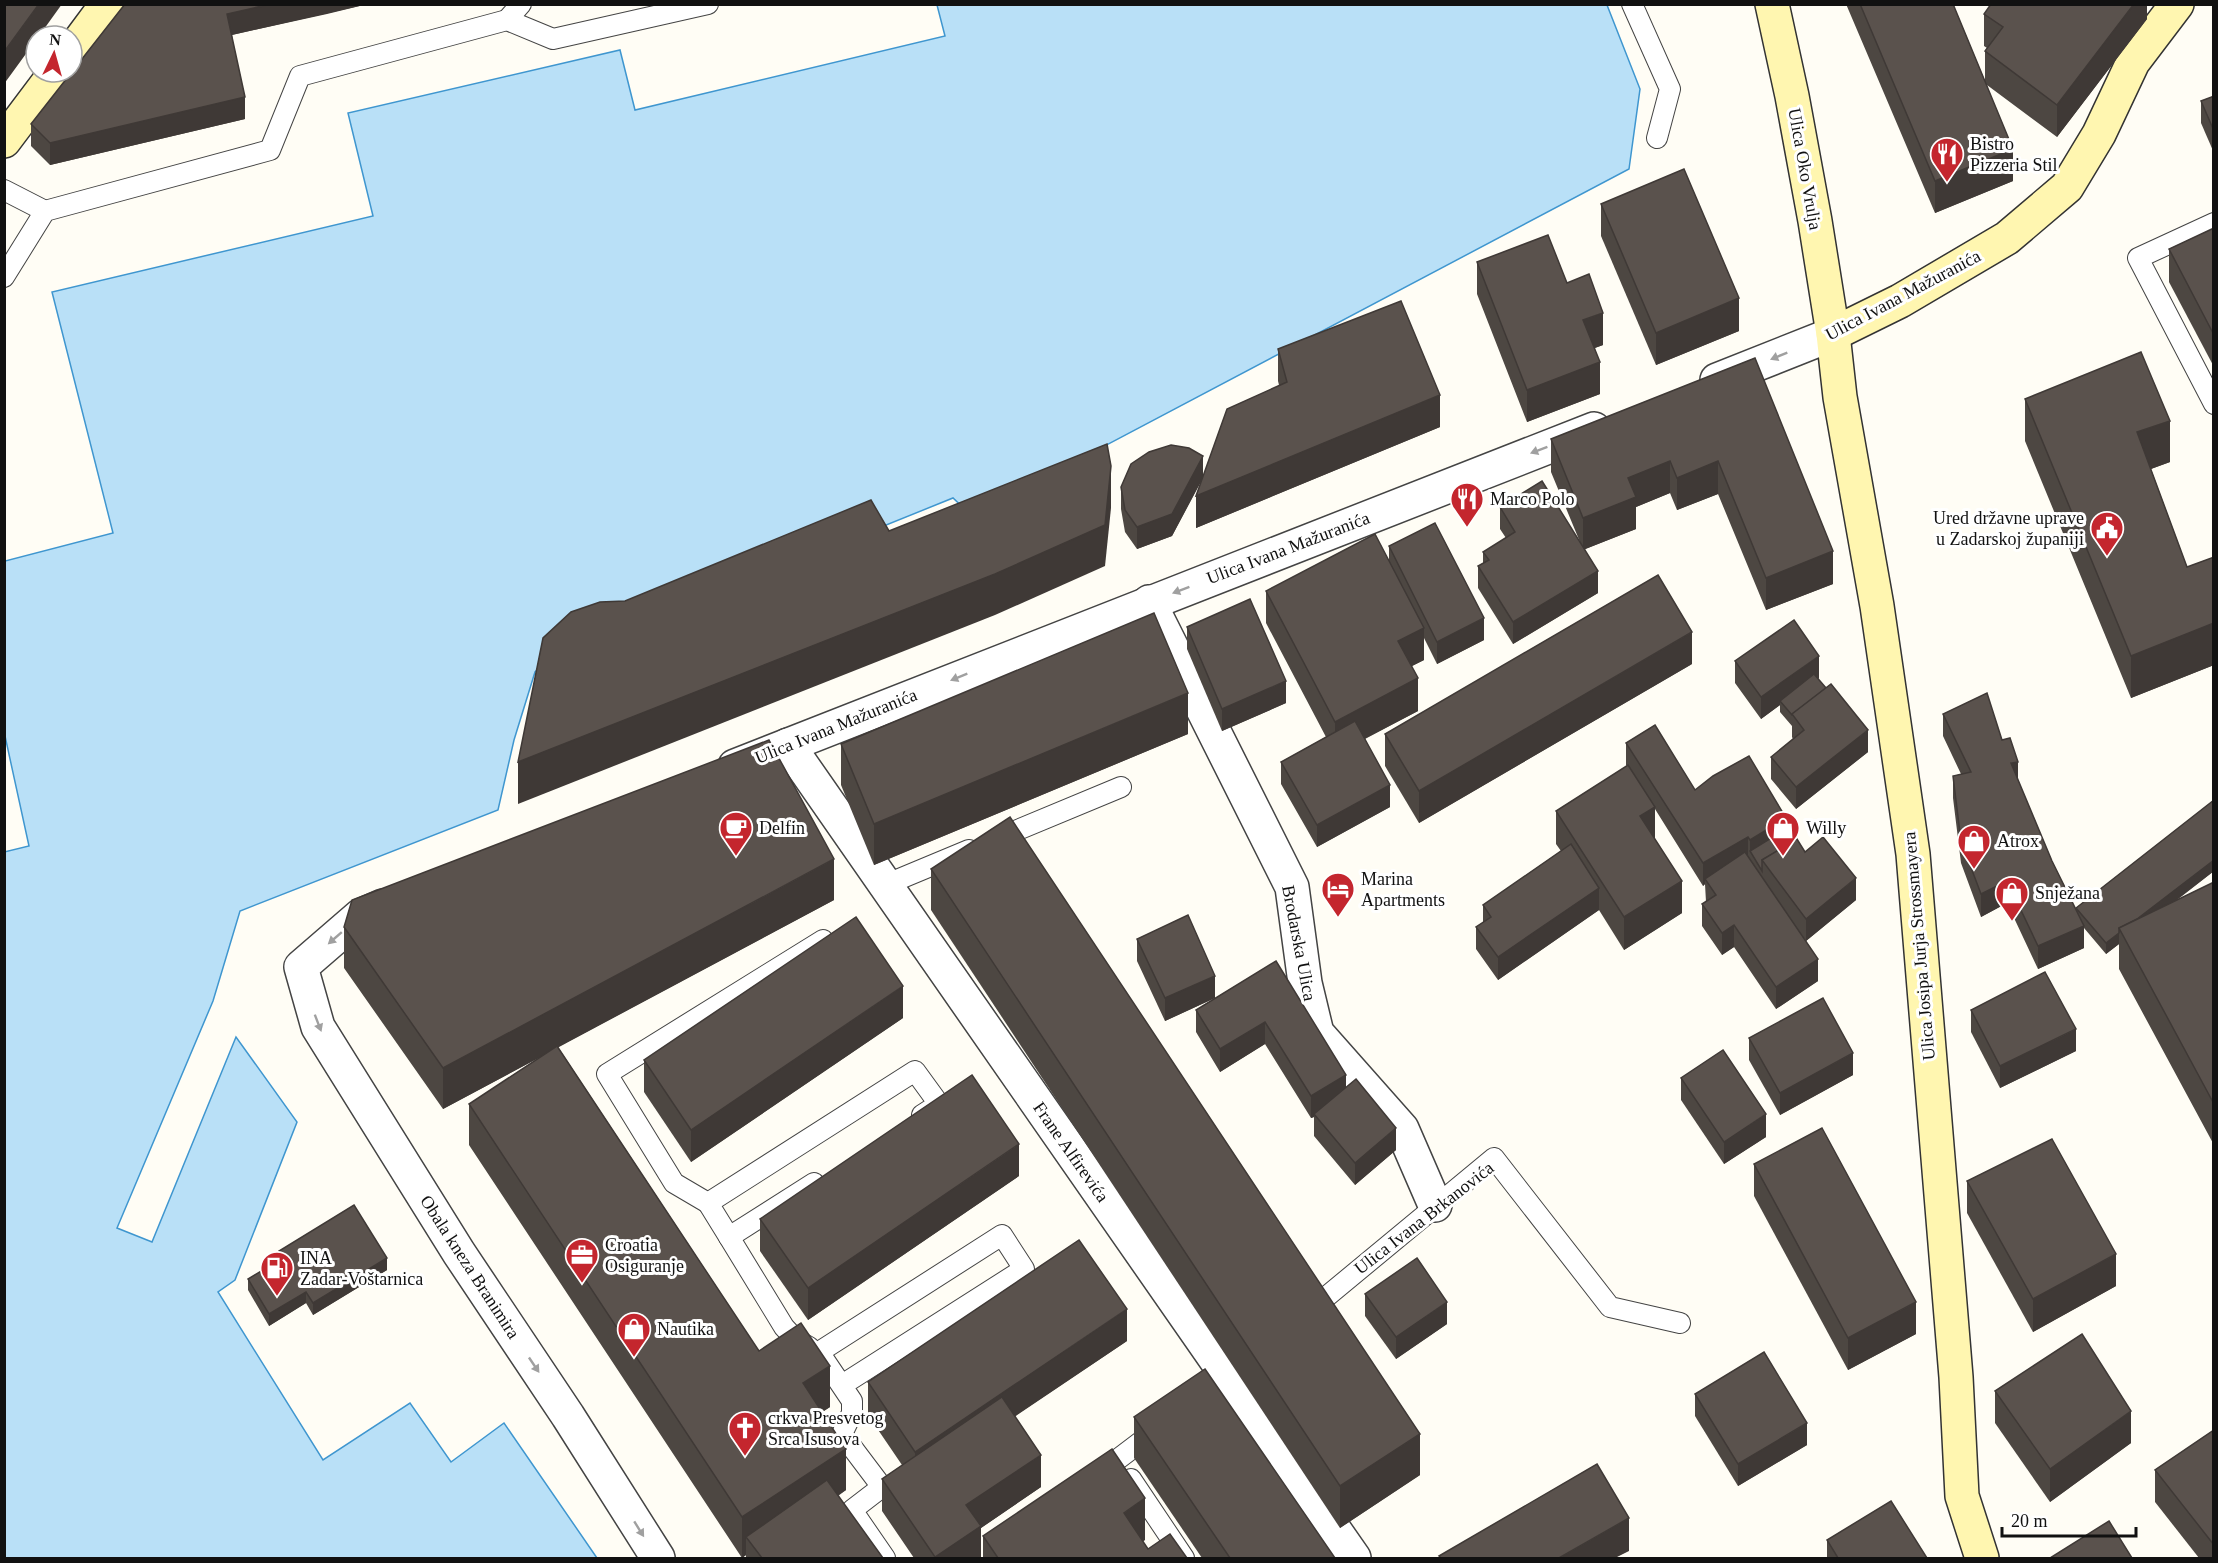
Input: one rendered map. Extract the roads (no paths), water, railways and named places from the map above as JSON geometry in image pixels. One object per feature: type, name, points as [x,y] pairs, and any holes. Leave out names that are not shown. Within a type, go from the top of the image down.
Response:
[{"type":"street","points":[[84,34],[106,4]]},
{"type":"street","name":"Ulica Oko Vrulja","points":[[1772,4],[1794,107],[1833,334]]},
{"type":"street","name":"Ulica Ivana Mažuranića","points":[[1695,389],[1833,334],[1900,301],[2007,238],[2067,187],[2099,134],[2133,62],[2177,4]]},
{"type":"street","points":[[4,141],[47,84]]},
{"type":"street","name":"Ulica Josipa Jurja Strossmayera","points":[[1833,334],[1840,397],[1877,606],[1913,854],[1956,1377],[1962,1496],[1982,1558]]},
{"type":"street","name":"Ulica Ivana Mažuranića","points":[[711,776],[1618,419]]},
{"type":"street","name":"Brodarska Ulica","points":[[1149,602],[1292,887],[1305,983],[1317,1033],[1401,1129],[1435,1205]]},
{"type":"street","name":"Frane Alfirevića","points":[[788,745],[885,885],[1217,1382],[1354,1558]]},
{"type":"street","name":"Obala kneza Branimira","points":[[415,894],[360,916],[301,967],[318,1027],[459,1253],[568,1416],[658,1558]]},
{"type":"lane","points":[[4,277],[45,212],[270,150],[300,76],[507,20],[521,4]]},
{"type":"lane","points":[[507,20],[553,39],[708,4]]},
{"type":"lane","points":[[1632,4],[1670,89],[1657,138]]},
{"type":"lane","points":[[4,190],[45,212]]},
{"type":"lane","points":[[2214,223],[2138,258],[2214,404]]},
{"type":"lane","points":[[885,885],[1121,787]]},
{"type":"lane","points":[[823,940],[607,1074],[674,1184],[708,1203],[784,1327],[795,1339],[819,1352],[852,1401],[852,1413],[842,1434],[882,1487],[852,1509],[885,1558]]},
{"type":"lane","points":[[708,1203],[915,1071],[939,1104],[909,1123]]},
{"type":"lane","name":"Ulica Ivana Brkanovića","points":[[1320,1302],[1494,1158],[1610,1307],[1680,1323]]},
{"type":"lane","points":[[729,1237],[829,1173]]},
{"type":"lane","points":[[819,1352],[1002,1234],[1024,1269],[842,1385]]},
{"type":"lane","points":[[1082,1487],[1172,1417]]},
{"type":"lane","points":[[1118,1459],[1184,1558]]},
{"type":"water","points":[[937,5],[1607,5],[1640,89],[1629,169],[972,516],[953,498],[626,630],[569,639],[535,672],[514,740],[498,810],[240,911],[213,1001],[117,1228],[152,1242],[236,1037],[297,1122],[235,1280],[218,1292],[323,1460],[410,1403],[451,1462],[504,1423],[597,1558],[5,1558],[4,852],[29,846],[5,736],[5,561],[113,533],[52,292],[373,216],[348,113],[620,50],[635,110],[945,36]]},
{"type":"place","name":"Bistro Pizzeria Stil","points":[[1947,183]]},
{"type":"place","name":"Marco Polo","points":[[1467,528]]},
{"type":"place","name":"Ured državne uprave u Zadarskoj županiji","points":[[2107,557]]},
{"type":"place","name":"Delfin","points":[[736,857]]},
{"type":"place","name":"Willy","points":[[1783,857]]},
{"type":"place","name":"Atrox","points":[[1974,870]]},
{"type":"place","name":"Marina Apartments","points":[[1338,918]]},
{"type":"place","name":"Snježana","points":[[2012,922]]},
{"type":"place","name":"Croatia Osiguranje","points":[[582,1284]]},
{"type":"place","name":"INA Zadar-Voštarnica","points":[[277,1297]]},
{"type":"place","name":"Nautika","points":[[634,1358]]},
{"type":"place","name":"crkva Presvetog Srca Isusova","points":[[745,1457]]}]
